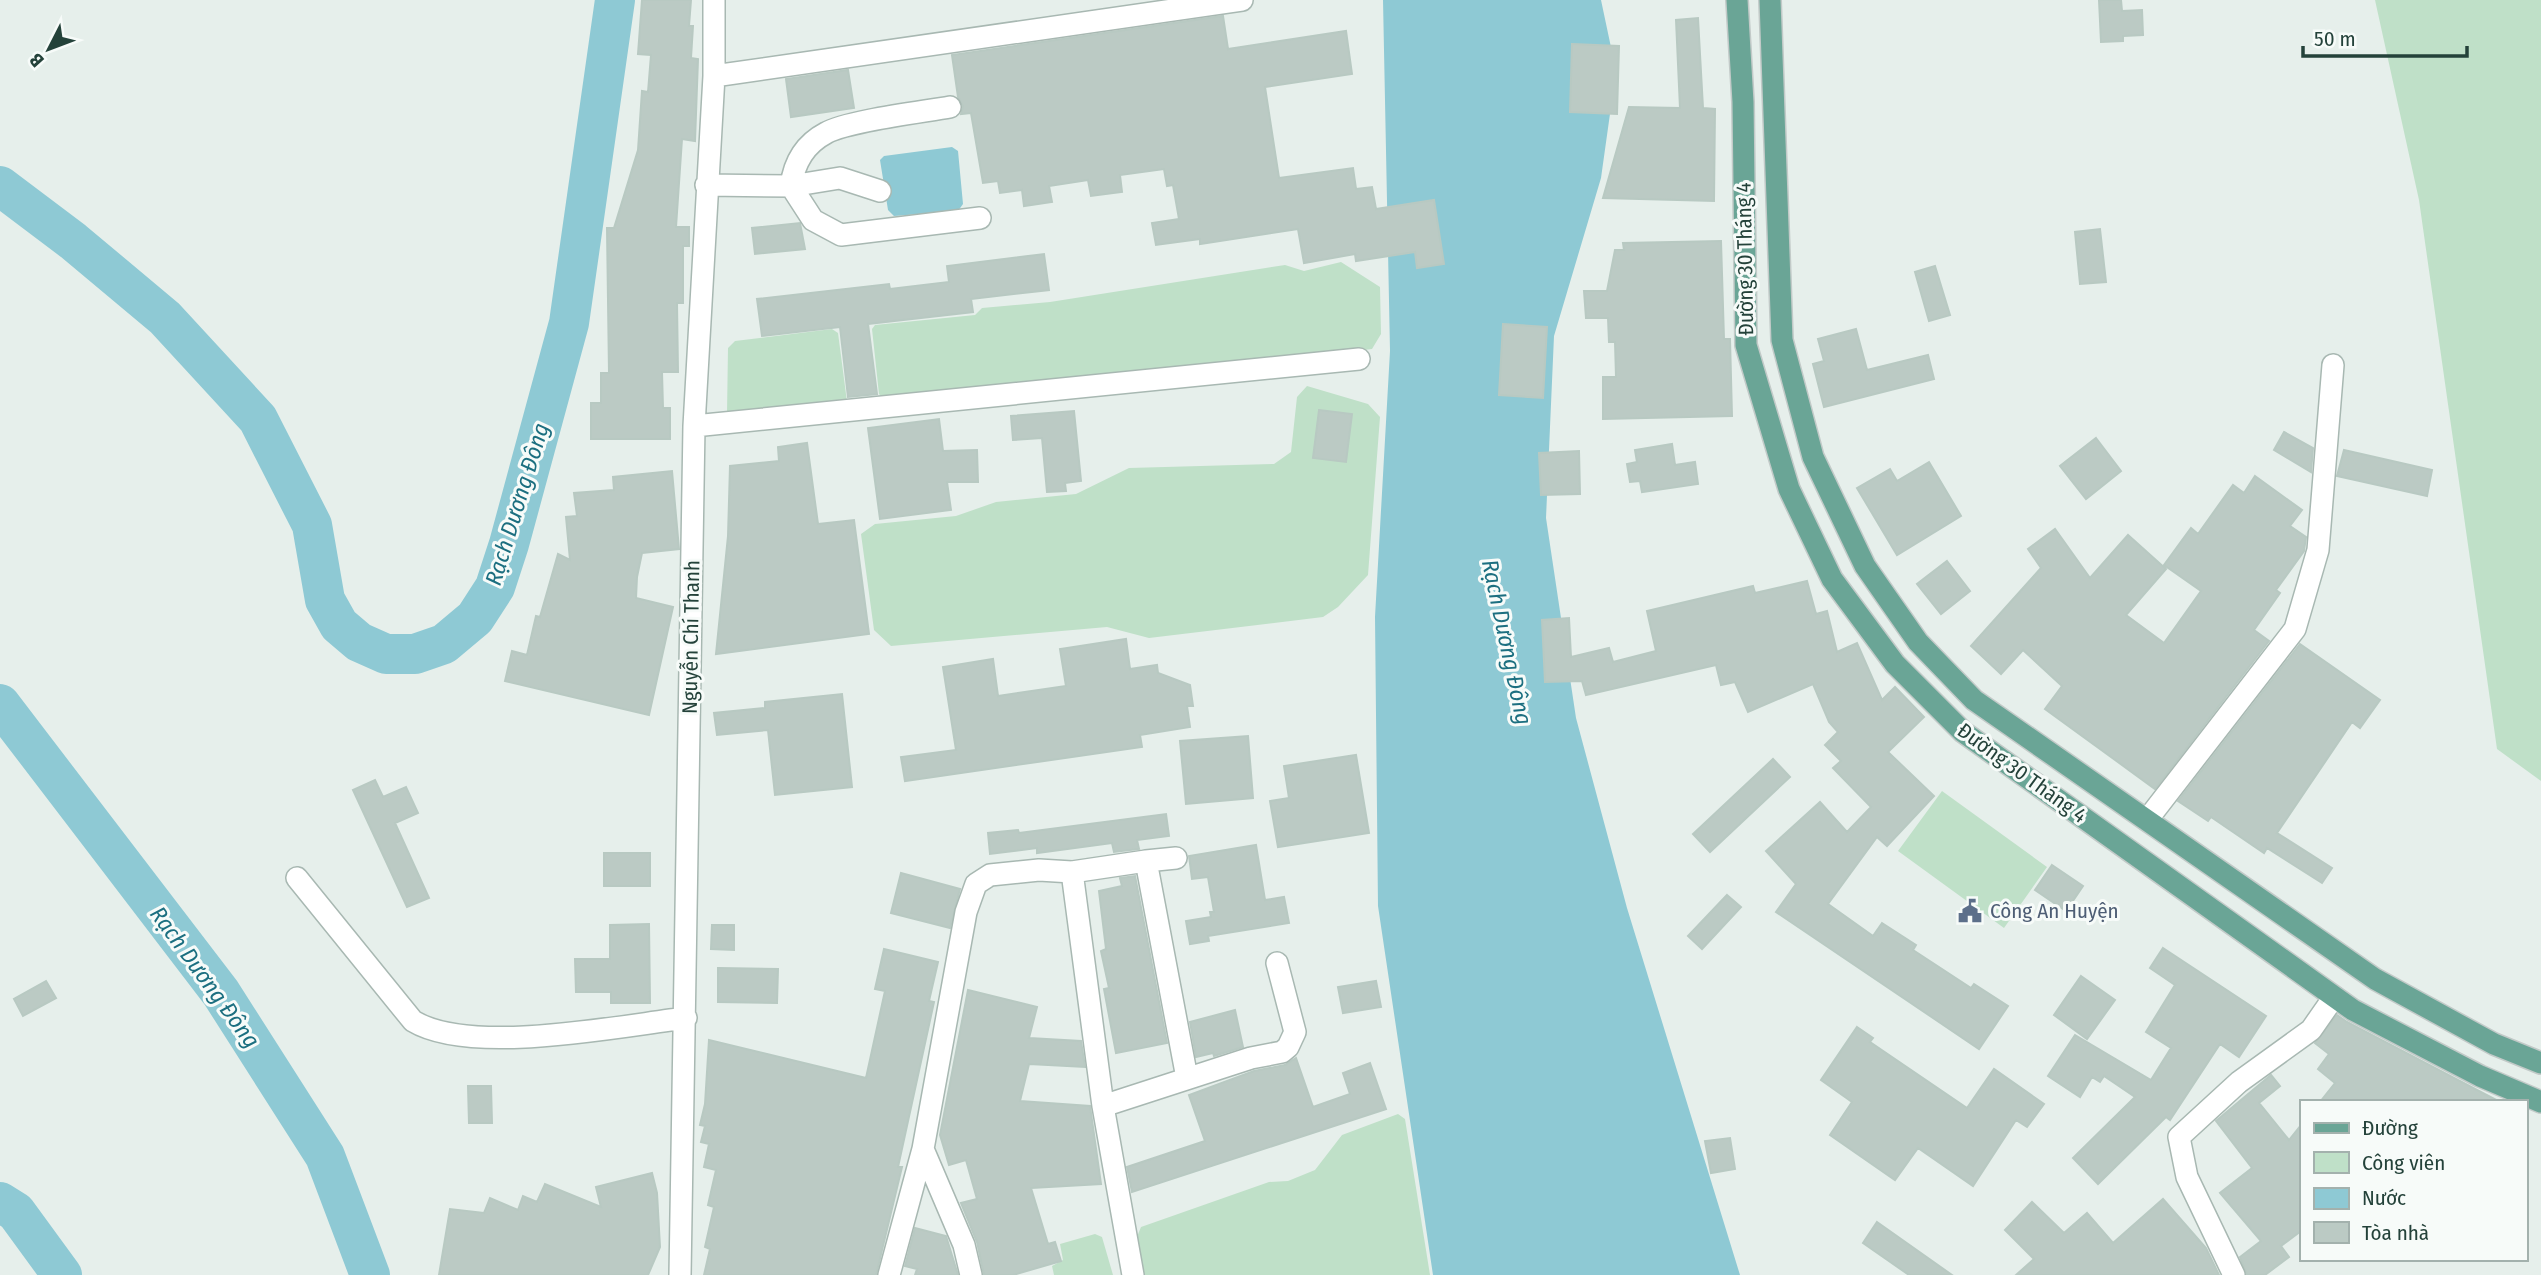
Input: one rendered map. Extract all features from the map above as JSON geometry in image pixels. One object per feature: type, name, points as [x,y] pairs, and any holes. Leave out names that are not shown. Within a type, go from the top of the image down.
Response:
[{"type":"main road","name":"Đường 30 Tháng 4","points":[[1737,0],[1743,102],[1746,345],[1789,489],[1832,579],[1895,664],[1954,724],[2353,1010],[2480,1076],[2541,1101]]},
{"type":"main road","name":"Đường 30 Tháng 4","points":[[1770,0],[1782,340],[1814,457],[1865,566],[1919,642],[1973,700],[2354,965],[2494,1044],[2541,1063]]},
{"type":"main road","points":[[1746,345],[1782,340]]},
{"type":"main road","points":[[1954,724],[1973,700]]},
{"type":"main road","points":[[2334,997],[2354,965]]},
{"type":"street","name":"Nguyễn Chí Thanh","points":[[680,1275],[694,426],[714,76],[714,0]]},
{"type":"street","points":[[714,76],[1242,0]]},
{"type":"street","points":[[950,107],[827,132],[808,146],[793,167],[791,186],[813,220],[841,235],[980,218]]},
{"type":"street","points":[[706,185],[791,186],[840,178],[880,191]]},
{"type":"street","points":[[694,426],[1359,359]]},
{"type":"street","points":[[2147,820],[2295,629],[2318,550],[2333,365]]},
{"type":"street","points":[[889,1275],[923,1149],[970,893],[976,884],[990,876],[1039,870],[1072,872],[1176,858]]},
{"type":"street","points":[[1146,861],[1187,1078]]},
{"type":"street","points":[[1072,872],[1103,1106],[1133,1275]]},
{"type":"street","points":[[297,878],[414,1021],[430,1031],[451,1035],[520,1036],[686,1018]]},
{"type":"street","points":[[1103,1106],[1187,1078],[1282,1052],[1288,1047],[1294,1032],[1277,963]]},
{"type":"street","points":[[2234,1275],[2187,1177],[2179,1137],[2239,1082],[2311,1030],[2334,997]]},
{"type":"street","points":[[923,1149],[964,1245],[971,1275]]},
{"type":"green space","points":[[2375,0],[2541,0],[2541,781],[2497,749],[2419,200]]},
{"type":"green space","points":[[1341,262],[1380,287],[1381,334],[1372,349],[1058,384],[884,399],[879,394],[872,329],[875,325],[975,315],[982,308],[1050,302],[1285,265],[1304,271]]},
{"type":"green space","points":[[832,329],[838,333],[847,402],[727,413],[728,348],[735,341]]},
{"type":"green space","points":[[1307,386],[1368,404],[1380,417],[1368,575],[1338,607],[1323,617],[1149,638],[1107,627],[891,646],[874,630],[861,534],[875,524],[956,516],[996,502],[1076,494],[1129,468],[1274,464],[1291,452],[1297,397]]},
{"type":"green space","points":[[1942,791],[2047,867],[2004,928],[1898,851]]},
{"type":"green space","points":[[1398,1114],[1405,1119],[1430,1275],[1140,1275],[1134,1244],[1141,1227],[1269,1182],[1288,1181],[1315,1170],[1342,1135]]},
{"type":"green space","points":[[1095,1234],[1102,1237],[1113,1275],[1054,1275],[1052,1266],[1063,1260],[1060,1244]]},
{"type":"water","points":[[1383,0],[1601,0],[1616,71],[1601,178],[1554,336],[1546,518],[1576,718],[1627,908],[1740,1275],[1433,1275],[1378,906],[1375,617],[1390,351]]},
{"type":"water","points":[[952,147],[958,151],[963,204],[958,211],[894,216],[888,210],[880,160],[884,156]]},
{"type":"building","points":[[642,0],[691,0],[691,58],[698,59],[695,141],[682,139],[676,227],[689,227],[689,246],[683,246],[683,303],[677,303],[678,372],[662,372],[663,408],[670,408],[670,439],[591,439],[591,403],[601,403],[601,373],[609,373],[607,228],[614,228],[638,150],[642,91],[648,92],[651,55],[638,54]]},
{"type":"building","points":[[2099,0],[2121,0],[2122,11],[2142,10],[2143,35],[2123,36],[2123,41],[2101,42]]},
{"type":"building","points":[[1223,16],[1228,49],[1346,31],[1352,74],[1265,87],[1279,178],[1353,168],[1356,189],[1372,187],[1376,209],[1434,200],[1444,264],[1417,268],[1415,252],[1356,261],[1355,254],[1304,263],[1298,229],[1200,244],[1200,239],[1156,245],[1152,223],[1179,219],[1173,185],[1167,186],[1164,169],[1120,175],[1122,192],[1091,196],[1088,180],[1049,186],[1052,202],[1024,206],[1022,190],[1000,193],[998,181],[983,183],[971,113],[961,114],[963,106],[958,97],[952,55]]},
{"type":"building","points":[[1698,18],[1703,108],[1715,109],[1714,201],[1603,198],[1629,107],[1680,108],[1676,20]]},
{"type":"building","points":[[1572,44],[1619,46],[1617,114],[1570,112]]},
{"type":"building","points":[[848,70],[854,108],[791,117],[786,79]]},
{"type":"building","points":[[800,223],[805,249],[755,254],[752,228]]},
{"type":"building","points":[[2100,229],[2106,282],[2080,284],[2075,232]]},
{"type":"building","points":[[1721,241],[1724,339],[1730,339],[1732,416],[1603,419],[1603,377],[1616,377],[1615,342],[1609,342],[1608,318],[1586,318],[1584,291],[1607,291],[1615,250],[1624,250],[1623,243]]},
{"type":"building","points":[[1044,254],[1049,290],[971,299],[973,312],[868,324],[877,394],[848,397],[840,327],[762,336],[757,299],[889,284],[890,289],[949,282],[947,266]]},
{"type":"building","points":[[1935,266],[1950,315],[1929,321],[1915,272]]},
{"type":"building","points":[[1503,324],[1547,327],[1543,398],[1499,395]]},
{"type":"building","points":[[1856,329],[1867,370],[1928,355],[1934,379],[1824,407],[1813,364],[1824,361],[1818,339]]},
{"type":"building","points":[[1319,410],[1352,414],[1346,462],[1313,458]]},
{"type":"building","points":[[1074,411],[1081,481],[1065,483],[1066,491],[1047,492],[1042,438],[1013,440],[1011,416]]},
{"type":"building","points":[[939,419],[943,451],[977,450],[978,482],[947,482],[951,510],[880,519],[868,428]]},
{"type":"building","points":[[2284,432],[2313,448],[2311,472],[2274,450]]},
{"type":"building","points":[[2096,438],[2121,471],[2086,499],[2060,466]]},
{"type":"building","points":[[807,443],[818,524],[854,520],[869,634],[716,654],[728,536],[730,466],[779,461],[778,447]]},
{"type":"building","points":[[1672,444],[1675,465],[1695,462],[1698,484],[1642,492],[1640,481],[1630,482],[1627,464],[1637,462],[1635,450]]},
{"type":"building","points":[[2344,450],[2432,470],[2427,496],[2337,476]]},
{"type":"building","points":[[1579,451],[1580,494],[1541,495],[1539,453]]},
{"type":"building","points":[[1929,462],[1961,516],[1897,555],[1857,488],[1890,469],[1897,481]]},
{"type":"building","points":[[672,471],[679,549],[642,553],[637,577],[636,598],[673,607],[649,715],[505,681],[512,651],[527,655],[536,616],[540,617],[558,554],[570,560],[566,517],[577,516],[574,493],[614,490],[613,477]]},
{"type":"building","points":[[2255,476],[2302,510],[2290,526],[2306,537],[2304,551],[2276,590],[2280,593],[2254,630],[2269,641],[2155,789],[2045,709],[2062,686],[2023,650],[2001,674],[1971,646],[2041,568],[2028,549],[2055,529],[2090,578],[2128,535],[2166,569],[2126,615],[2164,643],[2201,591],[2164,565],[2191,528],[2198,534],[2233,485],[2244,493]]},
{"type":"building","points":[[1947,561],[1970,591],[1941,614],[1917,584]]},
{"type":"building","points":[[1807,581],[1816,614],[1827,611],[1837,652],[1857,643],[1882,700],[1895,687],[1924,717],[1888,752],[1934,796],[1887,846],[1877,837],[1828,904],[1873,936],[1882,923],[1916,945],[1913,950],[1971,988],[1974,984],[2008,1006],[1979,1049],[1776,912],[1796,884],[1766,851],[1820,802],[1847,832],[1871,807],[1833,768],[1841,761],[1825,745],[1838,732],[1829,722],[1813,684],[1748,712],[1735,682],[1721,685],[1716,665],[1586,695],[1582,681],[1545,682],[1542,620],[1569,618],[1571,657],[1609,648],[1613,662],[1656,651],[1647,611],[1753,586],[1755,593]]},
{"type":"building","points":[[1126,639],[1130,669],[1157,665],[1158,673],[1190,685],[1193,706],[1187,706],[1190,727],[1140,735],[1142,747],[905,781],[901,757],[956,750],[943,667],[993,659],[998,696],[1066,686],[1060,649]]},
{"type":"building","points":[[2300,644],[2380,700],[2360,728],[2352,722],[2277,833],[2332,868],[2322,883],[2267,848],[2264,853],[2211,817],[2208,821],[2178,801]]},
{"type":"building","points":[[842,694],[852,787],[775,795],[768,730],[717,735],[714,713],[765,708],[765,702]]},
{"type":"building","points":[[1248,736],[1253,798],[1186,804],[1180,741]]},
{"type":"building","points":[[1356,755],[1369,833],[1278,847],[1270,801],[1289,798],[1284,766]]},
{"type":"building","points":[[1773,759],[1790,777],[1710,852],[1693,834]]},
{"type":"building","points":[[375,780],[383,797],[406,787],[418,813],[395,823],[429,898],[407,907],[353,790]]},
{"type":"building","points":[[1166,814],[1169,836],[1137,840],[1139,849],[1114,852],[1112,843],[1037,853],[1037,848],[990,854],[988,833],[1018,830],[1019,833]]},
{"type":"building","points":[[1256,845],[1265,900],[1284,897],[1289,923],[1208,936],[1209,941],[1190,944],[1186,921],[1211,917],[1210,912],[1214,912],[1208,877],[1192,879],[1189,856]]},
{"type":"building","points":[[604,853],[650,853],[650,886],[604,886]]},
{"type":"building","points":[[2052,865],[2083,886],[2066,911],[2035,890]]},
{"type":"building","points":[[901,873],[960,889],[950,928],[891,913]]},
{"type":"building","points":[[1135,876],[1167,1043],[1116,1053],[1104,989],[1109,988],[1101,951],[1106,949],[1099,891],[1122,886],[1120,878]]},
{"type":"building","points":[[1727,895],[1741,907],[1702,949],[1688,936]]},
{"type":"building","points":[[649,924],[650,1003],[611,1003],[611,992],[576,992],[575,959],[610,959],[610,925]]},
{"type":"building","points":[[712,925],[734,925],[734,950],[711,949]]},
{"type":"building","points":[[2163,948],[2266,1016],[2239,1057],[2220,1044],[2170,1120],[2166,1117],[2098,1184],[2073,1158],[2135,1097],[2104,1076],[2100,1082],[2092,1077],[2080,1097],[2048,1076],[2075,1035],[2151,1080],[2171,1048],[2146,1032],[2175,985],[2150,968]]},
{"type":"building","points":[[884,949],[938,962],[929,1001],[934,1002],[898,1167],[902,1167],[876,1275],[704,1275],[710,1249],[705,1247],[714,1207],[708,1205],[716,1170],[704,1167],[709,1144],[701,1142],[705,1126],[700,1125],[705,1104],[709,1040],[866,1078],[885,991],[875,989]]},
{"type":"building","points":[[718,968],[778,969],[777,1003],[718,1002]]},
{"type":"building","points":[[2081,976],[2115,1000],[2087,1039],[2054,1015]]},
{"type":"building","points":[[46,981],[56,998],[23,1016],[14,999]]},
{"type":"building","points":[[1376,981],[1381,1007],[1343,1013],[1338,987]]},
{"type":"building","points":[[968,990],[1037,1007],[1029,1038],[1081,1041],[1085,1067],[1029,1064],[1020,1101],[1090,1106],[1101,1184],[1031,1188],[1048,1244],[1055,1242],[1061,1261],[1013,1275],[984,1275],[977,1242],[961,1203],[977,1199],[966,1160],[949,1165],[940,1135]]},
{"type":"building","points":[[1235,1010],[1243,1047],[1214,1056],[1213,1053],[1196,1057],[1190,1022]]},
{"type":"building","points":[[2337,1015],[2496,1100],[2322,1100],[2335,1083],[2318,1069],[2329,1054],[2315,1043]]},
{"type":"building","points":[[1857,1027],[1873,1038],[1870,1042],[1967,1108],[1994,1069],[2044,1104],[2027,1127],[2016,1120],[1973,1186],[1918,1148],[1895,1180],[1830,1135],[1852,1102],[1821,1080]]},
{"type":"building","points":[[1296,1058],[1313,1107],[1350,1094],[1343,1073],[1370,1063],[1386,1109],[1132,1192],[1127,1167],[1205,1141],[1189,1095],[1254,1071],[1285,1065]]},
{"type":"building","points":[[2271,1075],[2280,1086],[2259,1103],[2289,1140],[2300,1126],[2300,1232],[2281,1246],[2289,1257],[2265,1275],[2247,1275],[2240,1257],[2261,1241],[2220,1193],[2252,1168],[2216,1121]]},
{"type":"building","points":[[468,1086],[491,1086],[492,1123],[469,1123]]},
{"type":"building","points":[[1730,1138],[1735,1169],[1711,1173],[1705,1141]]},
{"type":"building","points":[[652,1173],[657,1193],[660,1247],[648,1275],[439,1275],[450,1209],[484,1213],[490,1198],[518,1210],[523,1196],[537,1202],[545,1184],[601,1207],[596,1187]]},
{"type":"building","points":[[2163,1199],[2206,1248],[2219,1275],[2016,1275],[2034,1259],[2005,1230],[2032,1202],[2064,1233],[2087,1213],[2113,1243]]},
{"type":"building","points":[[1877,1222],[1952,1275],[1909,1275],[1863,1243]]},
{"type":"building","points":[[915,1228],[946,1236],[958,1275],[915,1275],[917,1269],[905,1266]]},
{"type":"waterway","name":"Rạch Dương Đông","points":[[0,186],[73,241],[165,318],[258,419],[312,525],[325,600],[339,625],[359,642],[386,654],[415,654],[444,644],[475,618],[495,587],[509,544],[569,323],[615,0]]},
{"type":"waterway","name":"Rạch Dương Đông","points":[[0,704],[221,993],[325,1156],[370,1275]]},
{"type":"waterway","name":"Rạch Dương Đông","points":[[0,1202],[16,1212],[62,1275]]},
{"type":"place","name":"Công An Huyện","points":[[1970,911]]}]
